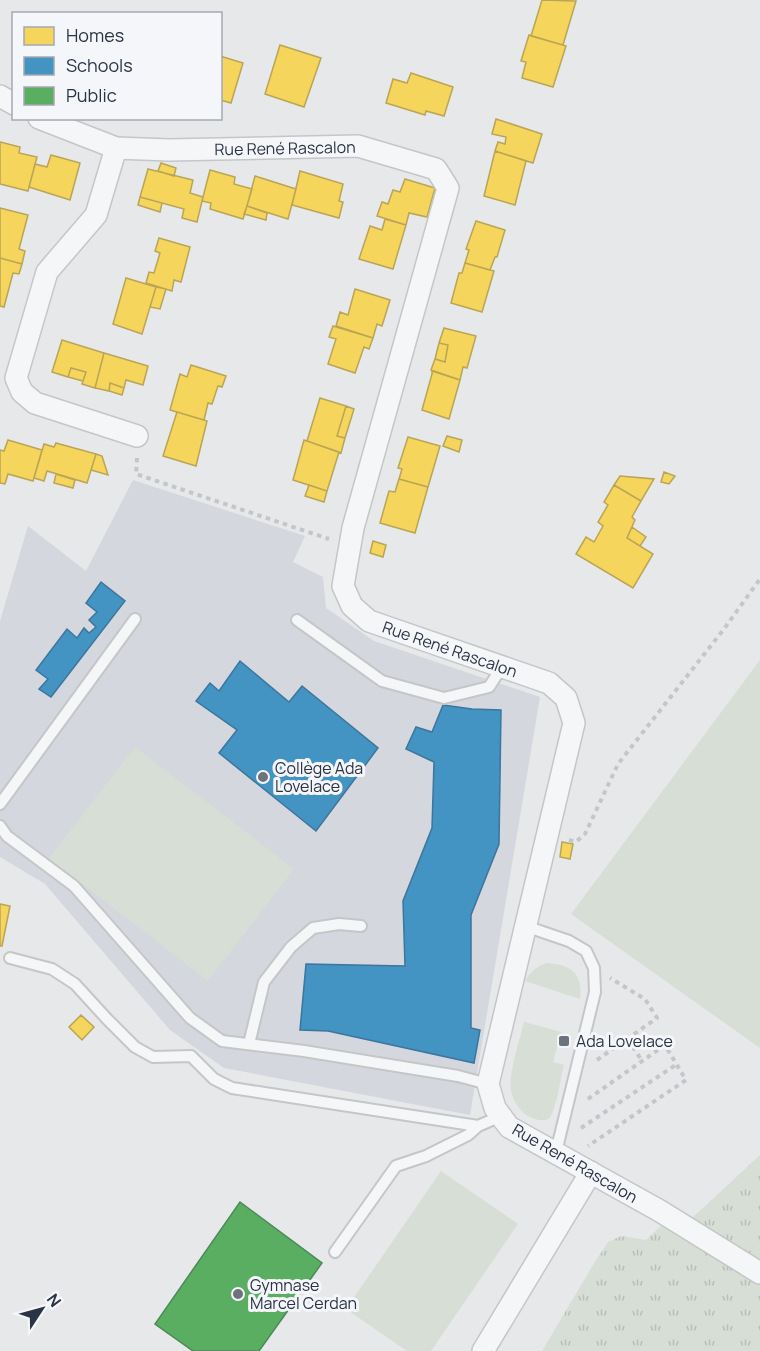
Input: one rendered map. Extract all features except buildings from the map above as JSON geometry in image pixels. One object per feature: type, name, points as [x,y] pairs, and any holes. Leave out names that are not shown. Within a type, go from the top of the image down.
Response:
[{"type":"street","name":"Rue René Rascalon","points":[[44,120],[116,148],[169,150],[358,146],[436,169],[448,188],[353,528],[343,586],[352,606],[369,621],[549,683],[566,698],[574,723],[488,1084],[495,1108],[509,1127],[557,1148],[583,1167],[660,1211],[760,1273]]},
{"type":"street","points":[[116,148],[96,215],[47,272],[16,378],[22,392],[35,403],[138,436]]},
{"type":"street","points":[[483,1351],[583,1167]]},
{"type":"lane","points":[[0,804],[135,619]]},
{"type":"lane","points":[[297,620],[382,681],[444,698],[489,687],[502,667]]},
{"type":"lane","points":[[0,826],[7,836],[74,886],[189,1018],[222,1041],[304,1051],[458,1076],[488,1084]]},
{"type":"lane","points":[[249,1044],[264,982],[291,947],[313,928],[339,924],[361,926]]},
{"type":"lane","points":[[525,926],[569,941],[586,951],[594,968],[595,992],[557,1148]]},
{"type":"lane","points":[[10,958],[52,969],[75,984],[135,1047],[153,1057],[191,1056],[214,1079],[232,1088],[478,1126]]},
{"type":"lane","points":[[335,1252],[396,1166],[426,1156],[468,1135],[478,1126],[501,1116]]},
{"type":"path","points":[[138,436],[136,474],[350,546]]},
{"type":"path","points":[[548,833],[576,842],[585,834],[618,764],[724,629],[760,579]]},
{"type":"path","points":[[574,1076],[657,1018],[645,999],[594,968]]},
{"type":"path","points":[[628,1039],[642,1061]]},
{"type":"path","points":[[565,1115],[665,1045],[686,1080],[583,1149],[583,1167]]},
{"type":"path","points":[[557,1148],[677,1064]]},
{"type":"shaded area","name":"Collège Ada Lovelace","points":[[133,480],[305,536],[293,562],[323,577],[326,608],[374,641],[540,697],[470,1115],[224,1068],[170,1030],[45,884],[0,857],[0,621],[28,526],[86,571]]},
{"type":"green space","points":[[760,660],[760,1048],[571,914]]},
{"type":"green space","points":[[135,747],[294,869],[208,981],[49,858]]},
{"type":"green space","points":[[547,963],[569,968],[574,972],[579,983],[580,999],[525,981],[534,970]]},
{"type":"green space","points":[[524,1022],[561,1032],[553,1062],[564,1065],[553,1110],[551,1116],[546,1120],[534,1119],[524,1113],[516,1103],[511,1091],[513,1067]]},
{"type":"green space","points":[[760,1155],[760,1351],[542,1351],[608,1242],[621,1236],[646,1240],[663,1224],[690,1220]]},
{"type":"green space","points":[[441,1171],[518,1224],[431,1351],[407,1351],[346,1309]]},
{"type":"place","name":"Collège Ada Lovelace","points":[[263,777]]},
{"type":"place","name":"Ada Lovelace","points":[[564,1041]]},
{"type":"place","name":"Gymnase Marcel Cerdan","points":[[238,1294]]}]
